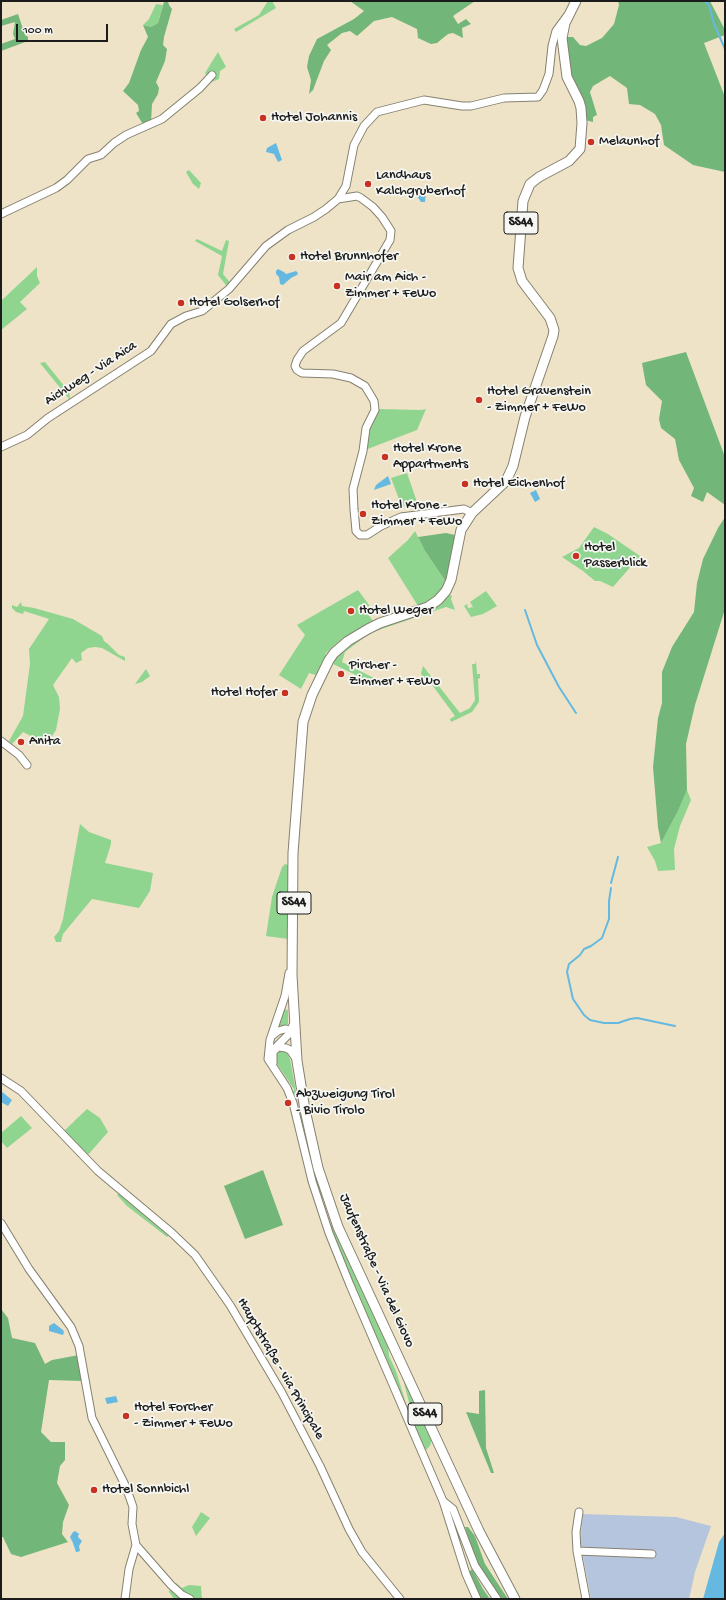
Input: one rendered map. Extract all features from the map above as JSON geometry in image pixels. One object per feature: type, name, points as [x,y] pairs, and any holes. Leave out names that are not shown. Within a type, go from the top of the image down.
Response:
[{"type":"main road","name":"Jaufenstraße - Via del Giovo","points":[[515,1599],[479,1530],[338,1227],[324,1189],[312,1148],[297,1061],[292,975],[293,852],[303,722],[312,695],[329,660],[334,653],[348,642],[380,623],[428,607],[438,600],[446,591],[454,570],[459,536],[472,513],[502,486],[509,477],[513,466],[525,417],[554,330],[550,318],[522,280],[518,268],[523,201],[530,184],[539,177],[570,162],[580,149],[582,129],[581,108],[567,77],[562,38],[565,24],[576,1]]},
{"type":"street","name":"Aichweg - Via Aica","points":[[1,447],[27,435],[48,418],[151,351],[171,324],[186,316],[202,311],[225,292],[266,246],[288,230],[314,217],[338,199],[346,186],[354,145],[364,126],[377,112],[424,100],[471,106],[504,98],[538,97],[543,90],[548,74],[556,31],[571,10]]},
{"type":"street","points":[[1,214],[56,188],[67,180],[88,159],[101,155],[114,143],[126,135],[162,119],[200,88],[212,75]]},
{"type":"street","name":"Aichweg - Via Aica","points":[[338,199],[357,196],[361,198],[373,207],[391,231],[390,240],[341,323],[303,351],[299,356],[296,366],[297,370],[302,373],[333,374],[351,378],[364,385],[374,401],[375,410],[366,428],[363,451],[353,489],[356,531],[360,534],[366,535],[380,526],[401,517],[464,509],[472,513]]},
{"type":"street","points":[[1,741],[19,755],[27,765]]},
{"type":"street","points":[[293,943],[285,996],[270,1040],[268,1056],[270,1063],[287,1088],[293,1102],[312,1181],[339,1259],[443,1501],[466,1574],[477,1599]]},
{"type":"street","points":[[273,1067],[273,1051],[291,1032],[294,1022]]},
{"type":"street","points":[[270,1040],[273,1034],[280,1030],[287,1029],[291,1032],[296,1041]]},
{"type":"street","points":[[273,1051],[278,1048],[286,1048],[290,1050],[297,1061]]},
{"type":"street","name":"Hauptstraße - via Principale","points":[[1,1078],[21,1091],[98,1171],[172,1233],[195,1256],[230,1306],[265,1363],[302,1429],[349,1529],[362,1552],[400,1599]]},
{"type":"street","points":[[1,1223],[29,1269],[71,1327],[79,1346],[92,1418],[126,1487],[133,1507],[132,1524],[136,1545],[129,1569],[125,1599]]},
{"type":"street","points":[[443,1501],[453,1509],[475,1566],[497,1599]]},
{"type":"street","points":[[578,1512],[576,1532],[577,1551],[586,1599]]},
{"type":"street","points":[[136,1545],[171,1585],[182,1595],[190,1599]]},
{"type":"street","points":[[577,1551],[652,1554]]},
{"type":"shaded area","points":[[583,1514],[676,1517],[711,1526],[695,1572],[689,1599],[591,1599],[580,1541]]},
{"type":"green space","points":[[268,1],[272,1],[276,8],[236,32],[234,29],[259,15]]},
{"type":"green space","points":[[350,1],[475,1],[453,16],[458,24],[466,19],[471,24],[462,28],[463,38],[453,33],[448,34],[437,43],[431,44],[418,38],[417,29],[392,17],[374,21],[357,36],[350,31],[342,33],[327,45],[331,50],[324,61],[313,90],[309,94],[311,80],[307,67],[309,56],[317,39],[354,19],[364,11]]},
{"type":"green space","points":[[618,1],[710,1],[725,30],[725,35],[704,43],[725,97],[725,172],[693,165],[664,145],[661,125],[655,114],[640,105],[629,104],[627,88],[610,76],[593,86],[590,92],[597,115],[593,117],[593,122],[585,120],[570,86],[565,37],[573,37],[580,45],[586,46],[602,38],[614,24],[619,5]]},
{"type":"green space","points":[[164,2],[168,2],[172,9],[163,45],[167,49],[165,61],[156,82],[159,88],[158,94],[152,104],[151,123],[144,126],[136,113],[139,111],[138,105],[123,91],[129,83],[141,50],[148,37],[143,25],[151,27],[158,23]]},
{"type":"green space","points":[[156,4],[163,5],[158,23],[151,27],[143,25],[149,19]]},
{"type":"green space","points":[[18,14],[25,35],[28,37],[28,41],[1,51],[1,44],[15,39],[13,34],[15,22],[1,26],[1,20]]},
{"type":"green space","points":[[218,52],[226,67],[220,71],[219,79],[212,82],[205,73]]},
{"type":"green space","points":[[189,170],[201,183],[199,189],[193,184],[186,172]]},
{"type":"green space","points":[[197,239],[222,251],[226,240],[229,241],[223,274],[232,285],[229,289],[218,275],[222,256],[195,241]]},
{"type":"green space","points":[[37,267],[37,276],[40,283],[20,302],[27,309],[1,330],[1,301]]},
{"type":"green space","points":[[686,352],[725,457],[725,505],[707,492],[703,502],[691,496],[694,488],[679,460],[675,439],[661,428],[659,419],[662,401],[646,385],[642,363]]},
{"type":"green space","points":[[45,362],[69,392],[70,400],[40,363]]},
{"type":"green space","points":[[378,409],[426,409],[417,430],[365,450],[368,430]]},
{"type":"green space","points":[[407,473],[417,502],[402,507],[391,478]]},
{"type":"green space","points":[[725,517],[725,609],[695,705],[686,744],[687,790],[661,843],[658,827],[653,767],[658,718],[662,703],[662,672],[672,647],[694,612],[697,583],[703,559]]},
{"type":"green space","points":[[594,527],[608,534],[640,556],[613,587],[600,581],[595,581],[562,557],[579,548]]},
{"type":"green space","points":[[415,531],[425,551],[446,582],[438,594],[430,601],[418,606],[388,558],[408,540]]},
{"type":"green space","points":[[446,533],[455,535],[446,582],[425,551],[418,537]]},
{"type":"green space","points":[[358,590],[369,605],[370,611],[368,614],[373,621],[343,638],[330,649],[325,654],[326,655],[316,675],[309,673],[301,689],[279,675],[305,635],[297,625]]},
{"type":"green space","points":[[486,591],[497,606],[483,614],[471,617],[464,606],[467,604],[468,608],[473,607],[470,602]]},
{"type":"green space","points":[[448,594],[452,596],[451,599],[455,610],[446,607],[370,633],[345,652],[342,662],[376,679],[370,682],[333,664],[335,659],[346,648],[362,636],[435,608]]},
{"type":"green space","points":[[21,602],[22,606],[73,619],[102,636],[104,641],[119,655],[125,657],[125,661],[102,648],[95,647],[88,648],[81,653],[82,660],[76,663],[72,658],[53,685],[59,697],[60,709],[56,730],[47,744],[23,732],[12,744],[9,741],[23,716],[30,664],[29,649],[49,619],[24,611],[23,614],[16,612],[12,608],[12,605],[17,607]]},
{"type":"green space","points":[[476,661],[477,674],[480,674],[480,678],[478,679],[479,702],[472,712],[451,722],[450,719],[455,716],[430,682],[428,683],[421,674],[423,666],[460,713],[470,708],[475,700],[472,664],[475,664]]},
{"type":"green space","points":[[146,669],[150,676],[142,682],[135,684]]},
{"type":"green space","points":[[687,790],[691,800],[680,826],[674,849],[675,870],[658,871],[655,861],[647,847],[661,843]]},
{"type":"green space","points":[[80,824],[89,832],[111,840],[105,863],[153,873],[150,891],[139,908],[92,899],[63,934],[61,942],[56,942],[54,937],[59,931],[63,919]]},
{"type":"green space","points":[[285,864],[288,865],[288,939],[266,936],[272,897],[282,867]]},
{"type":"green space","points":[[283,1009],[288,1010],[288,1024],[287,1026],[279,1026]]},
{"type":"green space","points":[[280,1050],[286,1051],[290,1059],[297,1097],[296,1100],[293,1094],[294,1089],[275,1061],[275,1054]]},
{"type":"green space","points":[[298,1108],[301,1109],[306,1141],[323,1199],[321,1199],[309,1161]]},
{"type":"green space","points":[[87,1109],[100,1118],[108,1132],[87,1156],[64,1131]]},
{"type":"green space","points":[[21,1116],[32,1128],[7,1148],[1,1141],[1,1133]]},
{"type":"green space","points":[[263,1170],[283,1225],[245,1239],[224,1186]]},
{"type":"green space","points":[[119,1193],[172,1233],[167,1237],[127,1206],[117,1195]]},
{"type":"green space","points":[[330,1222],[388,1344],[389,1356],[396,1371],[412,1423],[338,1248],[329,1223]]},
{"type":"green space","points":[[1,1309],[8,1318],[12,1338],[35,1343],[45,1364],[52,1360],[79,1355],[83,1381],[49,1380],[41,1432],[51,1442],[65,1442],[65,1460],[60,1466],[57,1483],[69,1505],[63,1522],[62,1534],[68,1542],[21,1557],[11,1554],[3,1537],[1,1537]]},
{"type":"green space","points":[[402,1375],[432,1439],[430,1446],[426,1450],[423,1449],[417,1434]]},
{"type":"green space","points":[[485,1390],[486,1448],[494,1473],[491,1473],[466,1412],[479,1414],[479,1391]]},
{"type":"green space","points":[[201,1512],[210,1518],[196,1536],[192,1527]]},
{"type":"green space","points":[[465,1527],[468,1527],[475,1536],[485,1564],[508,1599],[499,1599],[478,1568]]},
{"type":"green space","points":[[472,1569],[490,1599],[481,1599],[469,1572]]},
{"type":"green space","points":[[176,1583],[182,1588],[189,1585],[201,1586],[202,1599],[190,1599],[182,1595],[180,1599],[174,1599],[169,1592],[171,1585]]},
{"type":"water","points":[[276,143],[282,160],[278,162],[274,154],[266,152],[267,148]]},
{"type":"water","points":[[419,190],[426,192],[425,202],[421,202],[417,196]]},
{"type":"water","points":[[278,269],[286,274],[296,271],[298,273],[283,285],[280,284],[279,277],[276,274]]},
{"type":"water","points":[[388,476],[391,484],[374,490],[376,485]]},
{"type":"water","points":[[536,490],[540,499],[535,502],[530,493]]},
{"type":"water","points":[[621,556],[625,561],[615,570],[611,565]]},
{"type":"water","points":[[1,1091],[12,1100],[8,1106],[1,1102]]},
{"type":"water","points":[[54,1323],[63,1330],[63,1335],[49,1331],[49,1326]]},
{"type":"water","points":[[116,1396],[118,1402],[107,1404],[105,1398]]},
{"type":"water","points":[[76,1531],[79,1533],[78,1537],[82,1541],[79,1546],[80,1551],[77,1552],[70,1537],[73,1532]]},
{"type":"water","points":[[725,1533],[725,1599],[703,1599],[719,1542]]},
{"type":"waterway","points":[[704,1],[709,5],[714,24],[725,49]]},
{"type":"waterway","points":[[525,610],[537,645],[559,687],[576,713]]},
{"type":"waterway","points":[[611,883],[618,857]]},
{"type":"waterway","points":[[611,888],[609,919],[602,938],[584,949],[580,955],[569,964],[567,972],[573,999],[584,1015],[590,1020],[604,1023],[618,1023],[637,1018],[675,1026]]},
{"type":"place","name":"Hotel Johannis","points":[[263,118]]},
{"type":"place","name":"Melaunhof","points":[[591,142]]},
{"type":"place","name":"Landhaus Kalchgruberhof","points":[[368,184]]},
{"type":"place","name":"Hotel Brunnhofer","points":[[292,257]]},
{"type":"place","name":"Mair am Aich - Zimmer + FeWo","points":[[337,286]]},
{"type":"place","name":"Hotel Golserhof","points":[[181,303]]},
{"type":"place","name":"Hotel Gravenstein - Zimmer + FeWo","points":[[479,400]]},
{"type":"place","name":"Hotel Krone Appartments","points":[[385,457]]},
{"type":"place","name":"Hotel Eichenhof","points":[[465,484]]},
{"type":"place","name":"Hotel Krone - Zimmer + FeWo","points":[[363,514]]},
{"type":"place","name":"Hotel Passerblick","points":[[576,556]]},
{"type":"place","name":"Hotel Weger","points":[[351,611]]},
{"type":"place","name":"Pircher - Zimmer + FeWo","points":[[341,674]]},
{"type":"place","name":"Hotel Hofer","points":[[285,693]]},
{"type":"place","name":"Anita","points":[[21,742]]},
{"type":"place","name":"Abzweigung Tirol - Bivio Tirolo","points":[[288,1103]]},
{"type":"place","name":"Hotel Forcher - Zimmer + FeWo","points":[[126,1416]]},
{"type":"place","name":"Hotel Sonnbichl","points":[[94,1490]]}]
